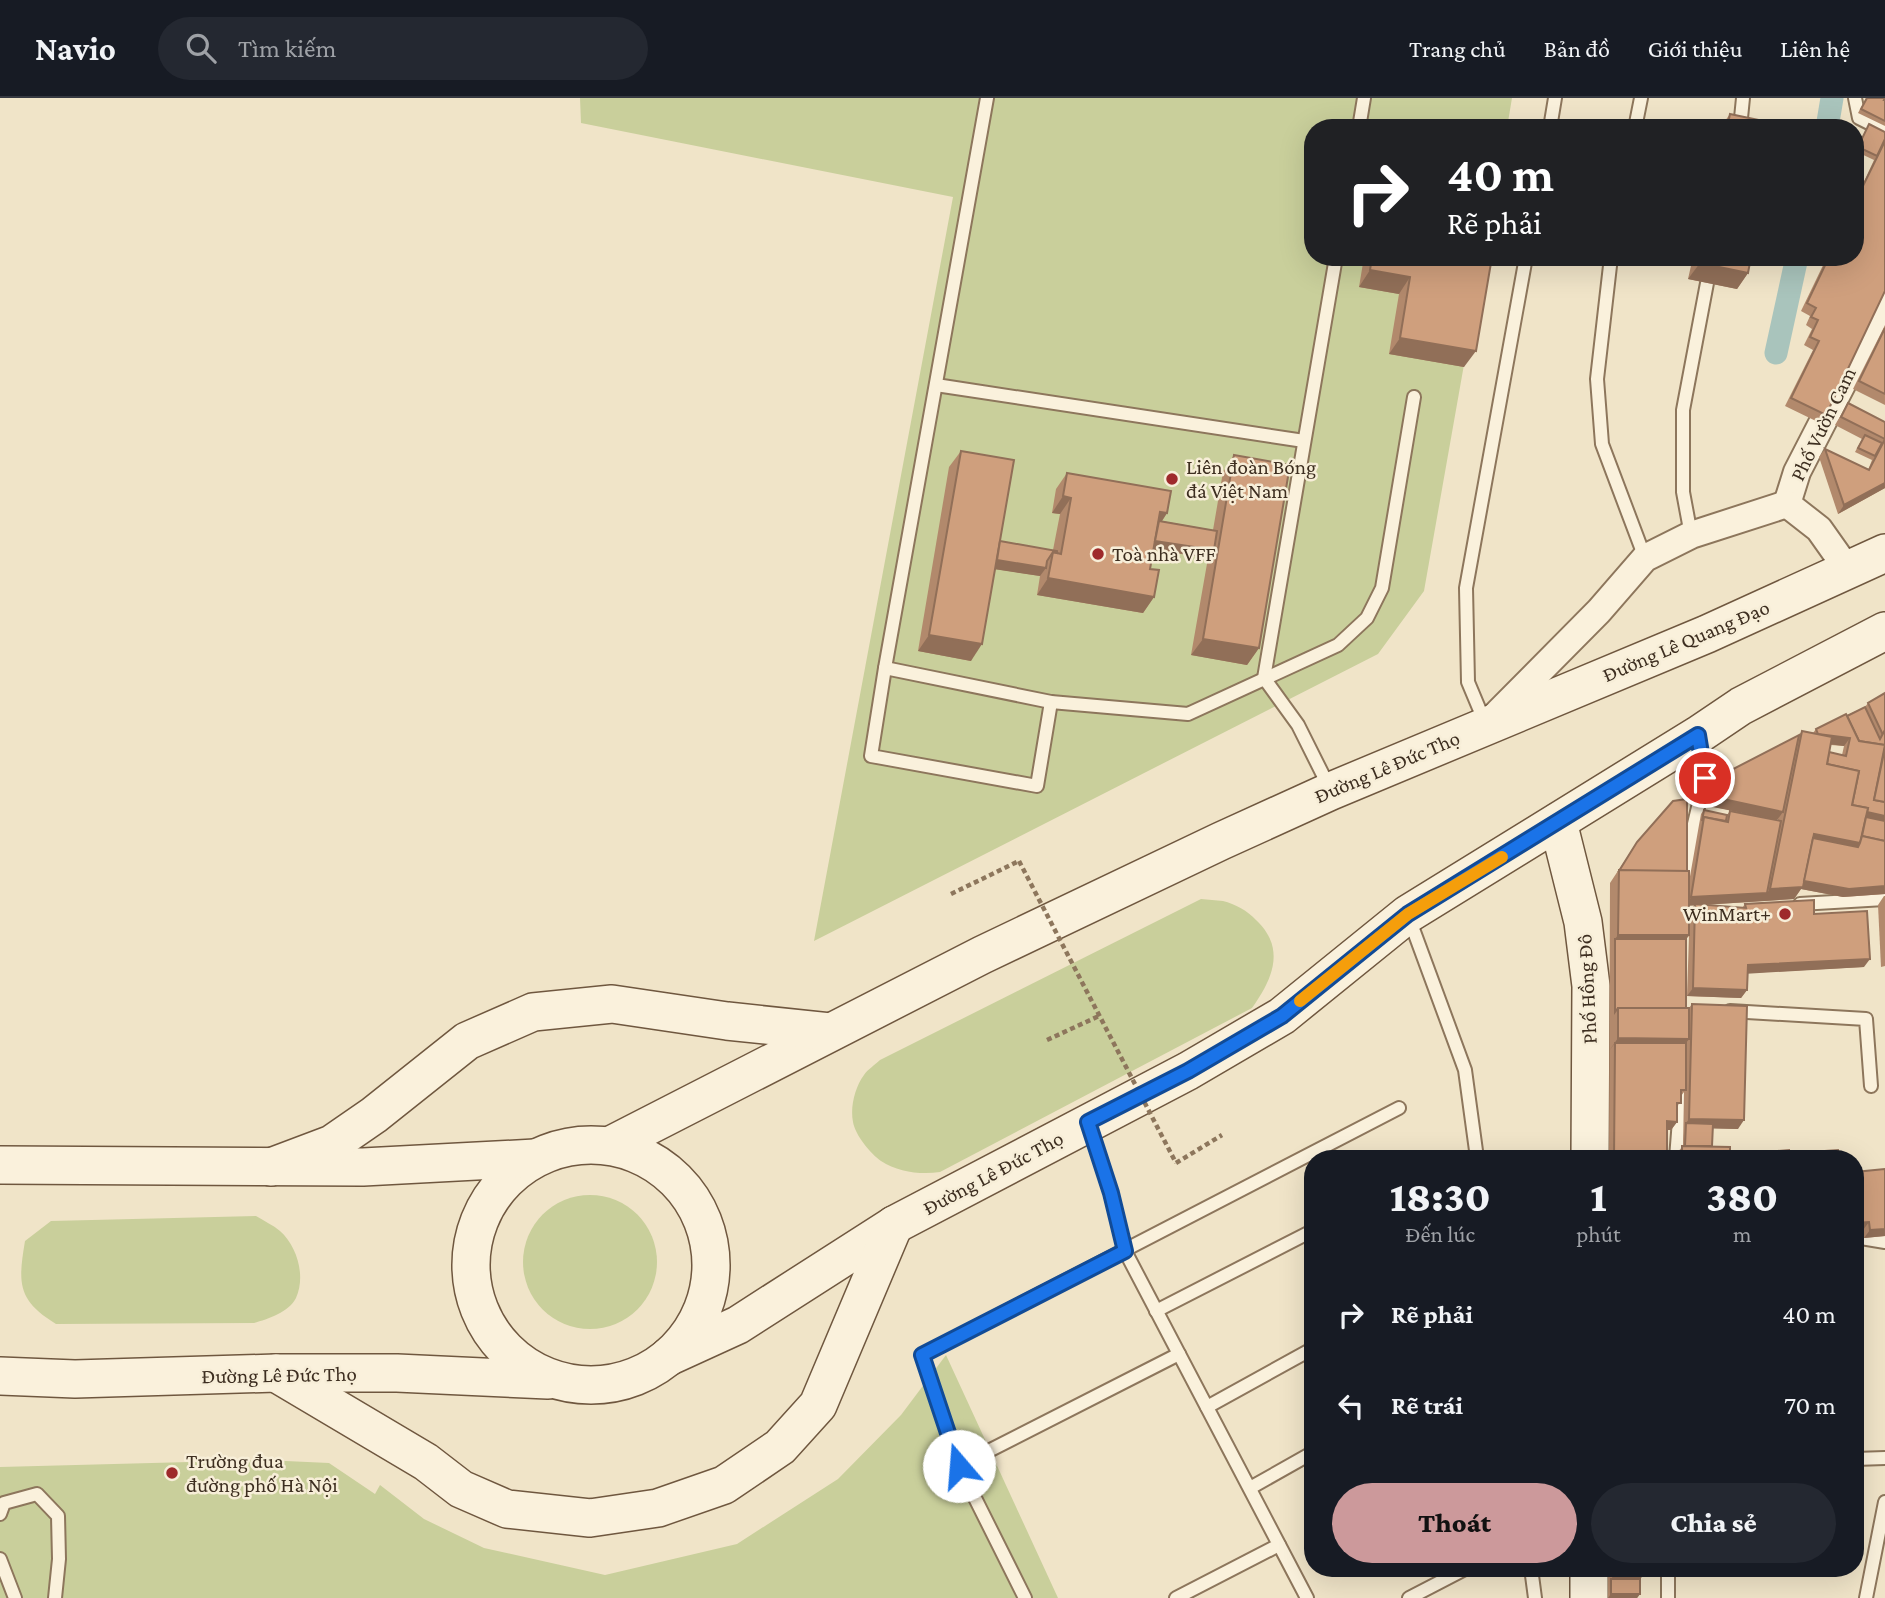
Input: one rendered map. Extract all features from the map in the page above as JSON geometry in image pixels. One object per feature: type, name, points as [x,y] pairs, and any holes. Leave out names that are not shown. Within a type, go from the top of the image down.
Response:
[{"type":"main road","name":"Đường Lê Quang Đạo","points":[[1486,725],[1707,634],[1885,552]]},
{"type":"main road","points":[[1558,822],[1741,706],[1885,631]]},
{"type":"main road","name":"Đường Lê Đức Thọ","points":[[611,1145],[1007,943],[1221,841],[1486,725]]},
{"type":"main road","name":"Đường Lê Đức Thọ","points":[[668,1357],[738,1325],[894,1225],[1188,1071],[1282,1016],[1408,914],[1558,822]]},
{"type":"main road","name":"Phố Hồng Đô","points":[[1558,822],[1583,922],[1591,986],[1590,1150]]},
{"type":"main road","points":[[271,1167],[332,1144],[374,1115],[467,1041],[533,1012],[612,1004],[727,1021],[830,1032]]},
{"type":"main road","points":[[0,1165],[363,1167],[535,1157],[572,1145],[611,1145],[648,1158],[679,1181],[701,1214],[711,1252],[708,1291],[694,1328],[668,1357],[635,1377],[596,1385],[558,1381],[521,1363],[492,1334],[475,1297],[471,1256],[481,1217],[503,1182],[535,1157]]},
{"type":"main road","points":[[276,1373],[426,1462],[461,1489],[507,1509],[590,1518],[658,1508],[724,1485],[780,1447],[818,1405],[894,1225]]},
{"type":"main road","name":"Đường Lê Đức Thọ","points":[[0,1376],[75,1379],[276,1373],[397,1373],[558,1381]]},
{"type":"main road","points":[[1589,1577],[1589,1598]]},
{"type":"street","name":"Phố Vườn Cam","points":[[1848,570],[1819,529],[1787,504],[1797,472],[1885,301]]},
{"type":"street","points":[[1486,725],[1598,611],[1645,558],[1691,535],[1787,504]]},
{"type":"lane","points":[[987,98],[871,756],[1037,786],[1051,702]]},
{"type":"lane","points":[[1360,119],[1364,98]]},
{"type":"lane","points":[[1552,119],[1555,98]]},
{"type":"lane","points":[[1637,119],[1641,98]]},
{"type":"lane","points":[[1741,119],[1743,98]]},
{"type":"lane","points":[[1855,98],[1861,119]]},
{"type":"lane","points":[[1864,120],[1885,131]]},
{"type":"lane","points":[[1331,791],[1298,725],[1264,678],[1334,266]]},
{"type":"lane","points":[[1486,725],[1468,682],[1466,588],[1524,266]]},
{"type":"lane","points":[[1611,266],[1597,379],[1602,444],[1645,558]]},
{"type":"lane","points":[[1691,535],[1683,492],[1683,410],[1707,283]]},
{"type":"lane","points":[[936,385],[1304,441]]},
{"type":"lane","points":[[885,668],[1051,702],[1188,714],[1338,645],[1367,618],[1382,588],[1414,397]]},
{"type":"lane","points":[[1684,897],[1694,824],[1705,778],[1698,735]]},
{"type":"lane","points":[[1791,904],[1885,899]]},
{"type":"lane","points":[[1408,914],[1465,1070],[1476,1150]]},
{"type":"lane","points":[[1712,1010],[1866,1019],[1871,1086]]},
{"type":"lane","points":[[1677,1150],[1683,1066]]},
{"type":"lane","points":[[1319,1150],[1399,1108]]},
{"type":"lane","points":[[1088,1122],[1111,1193],[1125,1251],[1307,1598]]},
{"type":"lane","points":[[1025,1598],[959,1466],[922,1355],[1304,1158]]},
{"type":"lane","points":[[1156,1311],[1304,1235]]},
{"type":"lane","points":[[1864,1238],[1885,1242]]},
{"type":"lane","points":[[1207,1407],[1304,1353]]},
{"type":"lane","points":[[959,1466],[1179,1354]]},
{"type":"lane","points":[[1250,1488],[1304,1458]]},
{"type":"lane","points":[[1864,1459],[1885,1458]]},
{"type":"lane","points":[[0,1514],[4,1503],[37,1494],[58,1516],[59,1559],[55,1598]]},
{"type":"lane","points":[[1866,1598],[1885,1502]]},
{"type":"lane","points":[[1176,1598],[1279,1545]]},
{"type":"lane","points":[[0,1559],[15,1598]]},
{"type":"lane","points":[[1409,1598],[1450,1577]]},
{"type":"lane","points":[[1532,1577],[1534,1598]]},
{"type":"lane","points":[[1668,1577],[1668,1598]]},
{"type":"path","points":[[951,894],[1019,860],[1176,1163],[1222,1135]]},
{"type":"path","points":[[1047,1040],[1099,1016]]},
{"type":"green space","name":"Liên đoàn Bóng đá Việt Nam","points":[[580,98],[1512,98],[1508,119],[1304,119],[1304,266],[1481,266],[1424,591],[1378,654],[814,941],[953,197],[581,123]]},
{"type":"green space","points":[[1201,899],[1223,901],[1241,908],[1256,920],[1271,941],[1273,964],[1270,975],[1252,1008],[940,1172],[917,1173],[895,1168],[881,1161],[864,1144],[854,1127],[853,1104],[861,1080],[880,1060]]},
{"type":"green space","points":[[590,1195],[615,1201],[637,1215],[651,1237],[657,1262],[651,1287],[637,1309],[615,1323],[590,1329],[565,1323],[543,1309],[529,1287],[523,1262],[529,1237],[543,1215],[565,1201]]},
{"type":"green space","points":[[256,1216],[286,1237],[298,1262],[300,1280],[293,1303],[278,1314],[254,1323],[56,1324],[34,1307],[23,1289],[21,1268],[25,1241],[51,1221]]},
{"type":"green space","name":"Trường đua đường phố Hà Nội","points":[[946,1355],[1058,1598],[0,1598],[0,1467],[264,1460],[329,1463],[375,1494],[380,1485],[424,1519],[484,1548],[605,1575],[737,1544],[838,1479],[901,1415]]},
{"type":"building","points":[[1867,98],[1885,98],[1885,121],[1861,109]]},
{"type":"building","points":[[1730,114],[1754,119],[1729,119]]},
{"type":"building","points":[[1869,124],[1885,132],[1885,139],[1877,156],[1864,150],[1864,134]]},
{"type":"building","points":[[1885,141],[1885,291],[1826,415],[1791,398],[1819,341],[1810,337],[1818,320],[1811,317],[1816,308],[1807,303],[1825,266],[1864,266],[1864,184]]},
{"type":"building","points":[[1371,266],[1490,266],[1476,351],[1400,338],[1410,277],[1370,270]]},
{"type":"building","points":[[1714,266],[1749,266],[1748,273]]},
{"type":"building","points":[[1885,328],[1885,394],[1859,381]]},
{"type":"building","points":[[1848,403],[1885,422],[1885,439],[1841,417]]},
{"type":"building","points":[[1865,435],[1882,443],[1875,456],[1858,448]]},
{"type":"building","points":[[1885,439],[1885,483],[1844,505],[1825,449],[1869,470]]},
{"type":"building","points":[[961,451],[1014,460],[982,644],[929,635]]},
{"type":"building","points":[[1234,455],[1290,465],[1259,648],[1203,639]]},
{"type":"building","name":"Toà nhà VFF","points":[[1067,473],[1171,491],[1167,513],[1160,512],[1150,569],[1159,570],[1154,597],[1048,578],[1053,552],[1061,554],[1071,498],[1063,496]]},
{"type":"building","points":[[1159,521],[1217,531],[1214,550],[1155,541]]},
{"type":"building","points":[[1000,541],[1057,551],[1057,553],[1053,552],[1046,568],[997,560]]},
{"type":"building","points":[[1885,693],[1885,730],[1883,735],[1868,703]]},
{"type":"building","points":[[1865,707],[1880,739],[1885,730],[1885,745],[1859,741],[1847,716]]},
{"type":"building","points":[[1846,714],[1859,741],[1885,745],[1874,800],[1885,802],[1885,816],[1867,812],[1868,808],[1852,805],[1859,771],[1827,764],[1829,752],[1846,756],[1850,738],[1818,734],[1816,729]]},
{"type":"building","points":[[1802,731],[1832,737],[1827,764],[1859,771],[1852,805],[1868,808],[1860,843],[1814,834],[1803,887],[1770,889]]},
{"type":"building","points":[[1799,735],[1783,812],[1709,796],[1712,780]]},
{"type":"building","points":[[1885,748],[1885,802],[1874,800]]},
{"type":"building","points":[[1687,799],[1687,871],[1619,871],[1637,842],[1673,801]]},
{"type":"building","points":[[1704,810],[1727,815],[1726,821],[1704,817],[1702,821]]},
{"type":"building","points":[[1730,811],[1781,821],[1767,893],[1691,897],[1704,817],[1728,822]]},
{"type":"building","points":[[1866,817],[1885,821],[1885,841],[1862,836]]},
{"type":"building","points":[[1862,836],[1885,841],[1885,886],[1849,889],[1804,881],[1813,838],[1858,847]]},
{"type":"building","points":[[1619,870],[1689,871],[1689,935],[1618,935]]},
{"type":"building","points":[[1814,900],[1814,914],[1867,911],[1870,959],[1748,965],[1747,990],[1693,988],[1695,904],[1746,908],[1745,904]]},
{"type":"building","points":[[1615,939],[1686,939],[1686,1008],[1618,1008],[1615,1012]]},
{"type":"building","points":[[1692,1004],[1747,1006],[1744,1120],[1689,1119]]},
{"type":"building","points":[[1618,1008],[1689,1008],[1689,1039],[1618,1038]]},
{"type":"building","points":[[1615,1043],[1686,1043],[1686,1090],[1681,1090],[1681,1103],[1677,1103],[1677,1122],[1667,1121],[1667,1150],[1614,1150]]},
{"type":"building","points":[[1686,1123],[1713,1124],[1712,1146],[1685,1146]]},
{"type":"building","points":[[1682,1146],[1730,1147],[1730,1150],[1682,1150]]},
{"type":"building","points":[[1885,1169],[1885,1229],[1870,1230],[1869,1222],[1864,1222],[1864,1171]]},
{"type":"building","points":[[1611,1579],[1640,1579],[1640,1594],[1611,1594]]},
{"type":"waterway","points":[[1828,119],[1832,98]]},
{"type":"waterway","points":[[1776,353],[1795,266]]},
{"type":"slow traffic","points":[[1300,1001],[1408,914],[1502,857]]},
{"type":"place","name":"Liên đoàn Bóng đá Việt Nam","points":[[1172,479]]},
{"type":"place","name":"Toà nhà VFF","points":[[1098,554]]},
{"type":"place","name":"WinMart+","points":[[1785,914]]},
{"type":"place","name":"Trường đua đường phố Hà Nội","points":[[172,1473]]},
{"type":"route","points":[[959,1466],[922,1355],[1125,1251],[1111,1193],[1088,1122],[1188,1071],[1282,1016],[1408,914],[1698,735],[1705,778]]}]
